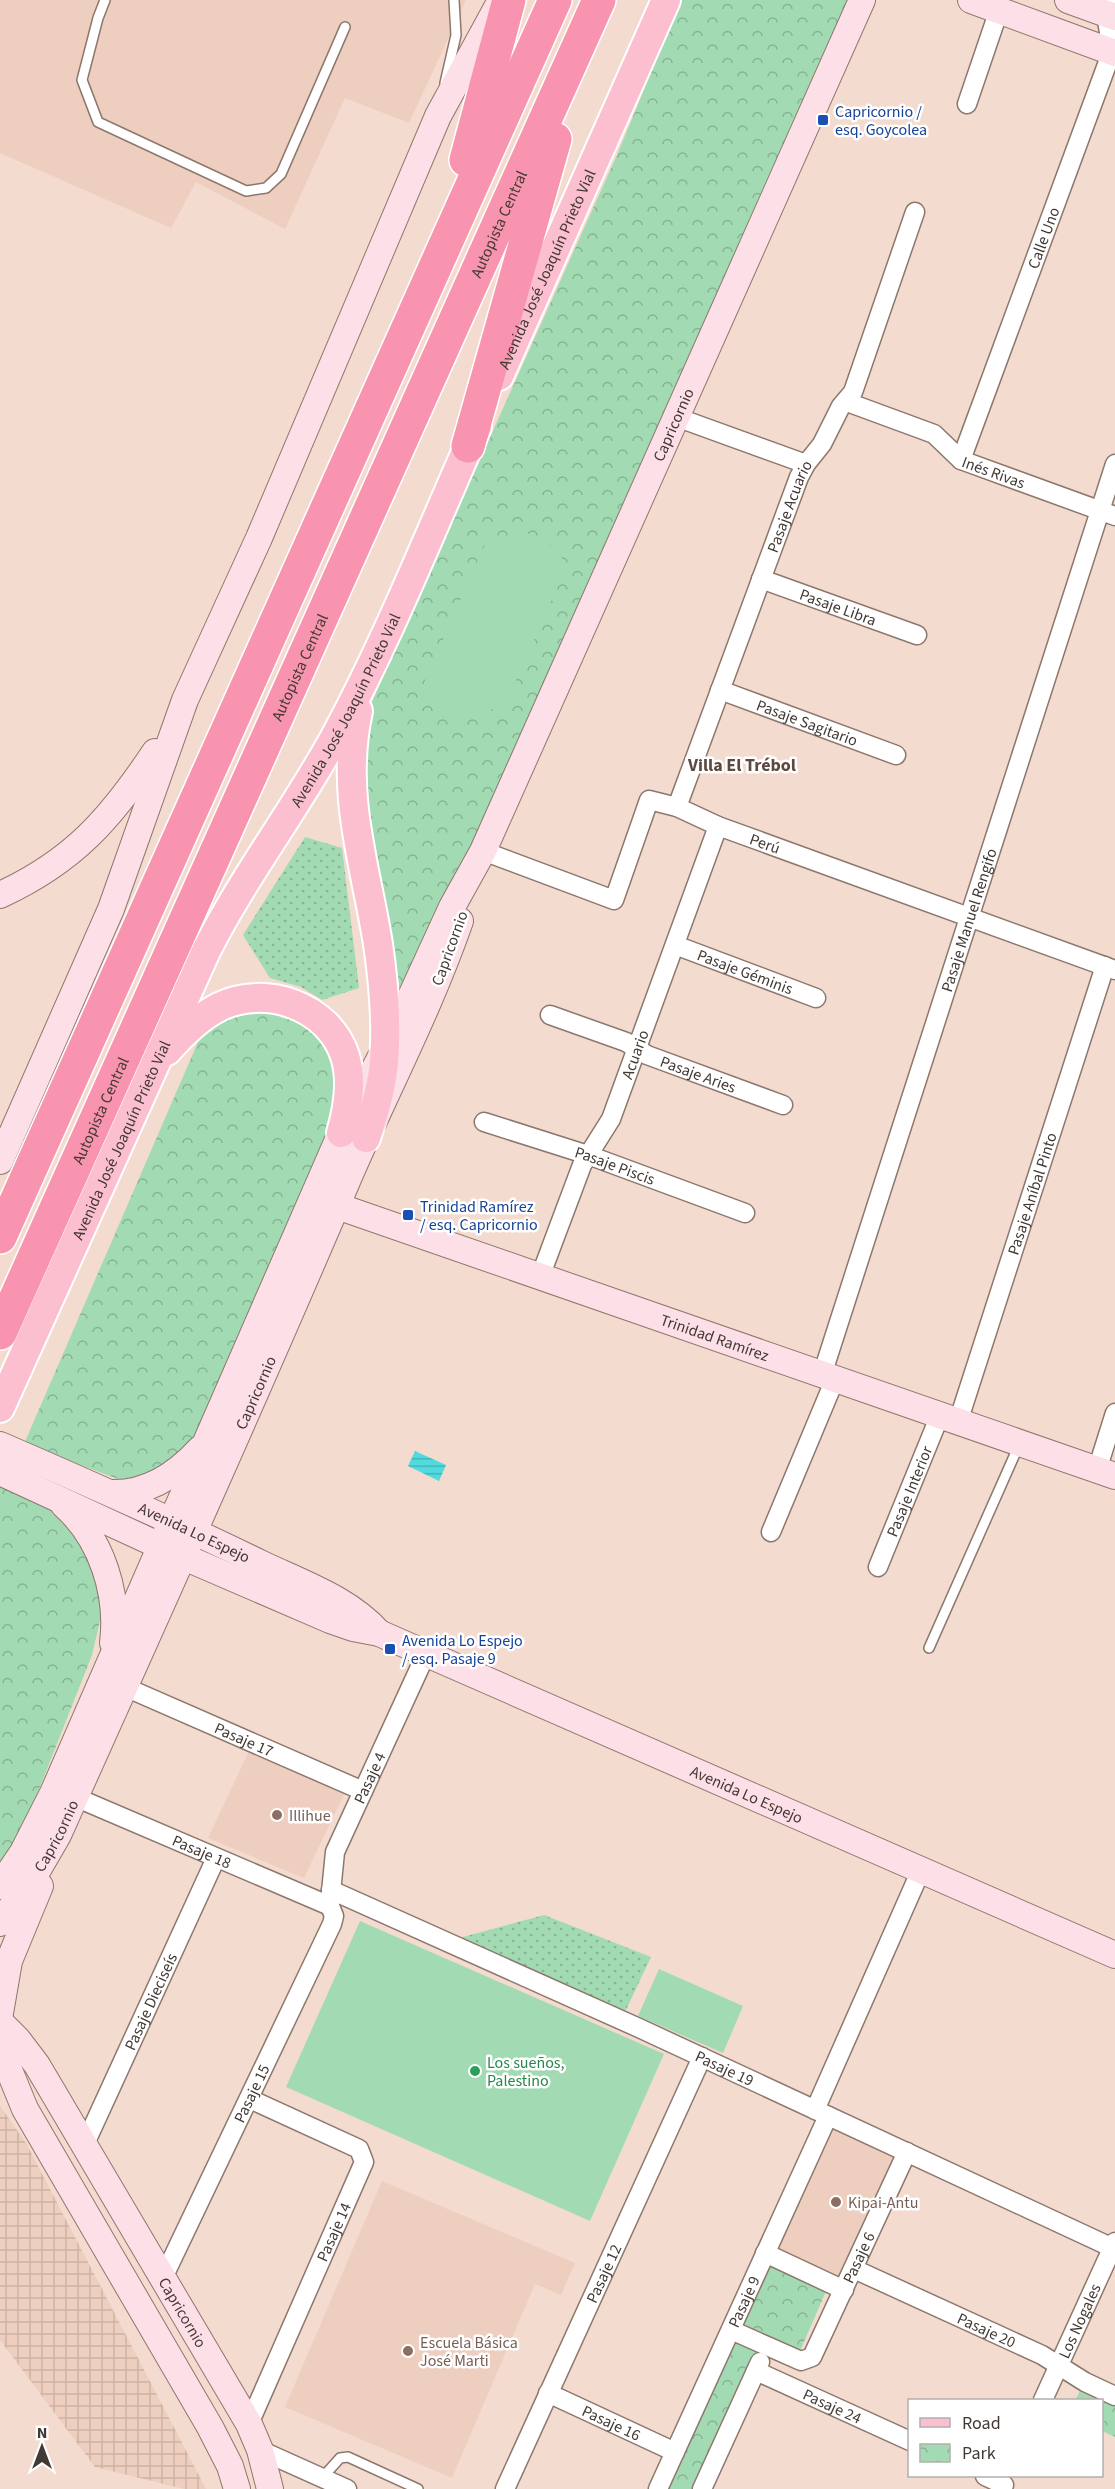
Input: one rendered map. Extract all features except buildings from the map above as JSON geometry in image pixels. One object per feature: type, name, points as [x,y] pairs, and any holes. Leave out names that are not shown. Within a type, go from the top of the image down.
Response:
[{"type":"highway","points":[[439,257],[509,0]]},
{"type":"highway","points":[[0,1237],[555,0]]},
{"type":"highway","points":[[468,446],[526,238],[596,6]]},
{"type":"highway","name":"Autopista Central","points":[[0,1333],[596,6]]},
{"type":"main road","points":[[0,1161],[111,909],[185,700],[259,538],[438,116],[501,0]]},
{"type":"main road","name":"Avenida José Joaquín Prieto Vial","points":[[0,1408],[219,926],[259,858],[316,771],[370,668],[666,0]]},
{"type":"main road","name":"Capricornio","points":[[385,1051],[452,907],[483,851],[862,0]]},
{"type":"main road","points":[[971,0],[1113,52]]},
{"type":"main road","points":[[1068,0],[1110,10]]},
{"type":"main road","points":[[353,1135],[379,1095],[385,1051],[382,973],[354,828],[350,781],[354,726],[370,668]]},
{"type":"main road","points":[[0,895],[76,849],[105,821],[137,778],[185,700]]},
{"type":"main road","name":"Capricornio","points":[[184,1526],[208,1440],[311,1202],[353,1135],[443,969],[483,851]]},
{"type":"main road","points":[[152,1072],[176,1040],[218,1007],[231,1002],[261,997],[292,1003],[320,1019],[345,1054],[353,1135]]},
{"type":"main road","name":"Capricornio","points":[[0,1886],[38,1823],[111,1661],[172,1551],[337,1206],[353,1135]]},
{"type":"main road","name":"Trinidad Ramírez","points":[[311,1202],[337,1206],[1106,1473]]},
{"type":"main road","points":[[112,1493],[136,1491],[165,1479],[178,1470],[208,1440]]},
{"type":"main road","name":"Avenida Lo Espejo","points":[[0,1445],[184,1526],[339,1601],[362,1616],[379,1633]]},
{"type":"main road","name":"Avenida Lo Espejo","points":[[0,1472],[341,1625],[379,1633],[1115,1955]]},
{"type":"main road","points":[[53,1495],[83,1526],[103,1563],[110,1583],[114,1612],[111,1661]]},
{"type":"main road","name":"Capricornio","points":[[0,1923],[36,1874],[58,1835],[125,1687],[172,1551]]},
{"type":"main road","points":[[0,2013],[9,1960],[58,1835]]},
{"type":"main road","name":"Capricornio","points":[[0,2022],[18,2040],[37,2065],[249,2424],[260,2450],[270,2489]]},
{"type":"main road","name":"Capricornio","points":[[0,2030],[5,2060],[25,2109],[210,2427],[230,2466],[237,2489]]},
{"type":"main road","points":[[210,2427],[260,2450]]},
{"type":"street","points":[[967,104],[999,10]]},
{"type":"street","name":"Calle Uno","points":[[961,460],[1113,52],[1110,10]]},
{"type":"street","name":"Pasaje Acuario","points":[[677,807],[806,464],[822,444],[836,414],[853,392],[915,212]]},
{"type":"street","name":"Inés Rivas","points":[[847,402],[934,434],[961,460],[1108,513]]},
{"type":"street","points":[[676,417],[806,464]]},
{"type":"street","name":"Pasaje Manuel Rengifo","points":[[771,1532],[828,1377],[969,917],[1108,513],[1115,464]]},
{"type":"street","name":"Pasaje Libra","points":[[761,579],[917,635]]},
{"type":"street","name":"Pasaje Sagitario","points":[[720,690],[896,755]]},
{"type":"street","name":"Perú","points":[[483,851],[614,900],[649,800],[677,807],[718,826],[1110,968]]},
{"type":"street","name":"Acuario","points":[[540,1277],[577,1176],[611,1119],[718,826]]},
{"type":"street","name":"Pasaje Géminis","points":[[675,945],[816,998]]},
{"type":"street","name":"Pasaje Aníbal Pinto","points":[[949,1418],[1110,968]]},
{"type":"street","name":"Pasaje Aries","points":[[550,1015],[626,1042],[647,1055],[783,1105]]},
{"type":"street","name":"Pasaje Piscis","points":[[484,1122],[588,1155],[745,1213]]},
{"type":"street","points":[[1106,1473],[1115,1413]]},
{"type":"street","name":"Pasaje Interior","points":[[878,1567],[949,1418]]},
{"type":"street","name":"Pasaje 4","points":[[330,1898],[335,1852],[426,1654]]},
{"type":"street","name":"Pasaje 17","points":[[125,1687],[363,1791]]},
{"type":"street","name":"Pasaje 18","points":[[75,1797],[216,1858],[330,1898]]},
{"type":"street","name":"Pasaje Dieciseís","points":[[84,2146],[216,1858]]},
{"type":"street","name":"Pasaje 9","points":[[658,2489],[765,2253],[921,1870]]},
{"type":"street","name":"Pasaje 19","points":[[330,1898],[702,2057],[1114,2246]]},
{"type":"street","name":"Pasaje 15","points":[[162,2280],[332,1924],[334,1916],[330,1898]]},
{"type":"street","name":"Pasaje 12","points":[[505,2489],[702,2057]]},
{"type":"street","name":"Pasaje 14","points":[[249,2424],[364,2162],[359,2149],[250,2099]]},
{"type":"street","name":"Pasaje 6","points":[[767,2346],[801,2361],[807,2360],[816,2352],[907,2152]]},
{"type":"street","name":"Los Nogales","points":[[1043,2399],[1114,2246]]},
{"type":"street","points":[[765,2253],[844,2290]]},
{"type":"street","name":"Pasaje 20","points":[[854,2269],[1042,2355],[1058,2367],[1115,2396]]},
{"type":"street","points":[[704,2489],[767,2346],[731,2330]]},
{"type":"street","name":"Pasaje 24","points":[[756,2371],[908,2441]]},
{"type":"street","name":"Pasaje 16","points":[[548,2393],[675,2452]]},
{"type":"street","points":[[260,2450],[347,2489]]},
{"type":"street","points":[[990,2477],[1005,2483]]},
{"type":"lane","points":[[105,0],[81,80],[98,122],[246,191],[266,188],[281,174],[345,27]]},
{"type":"lane","points":[[438,116],[456,35],[454,0]]},
{"type":"lane","points":[[929,1648],[1020,1443]]},
{"type":"lane","points":[[322,2478],[340,2458],[348,2457],[418,2489]]},
{"type":"shaded area","points":[[0,0],[466,0],[409,123],[345,98],[285,229],[196,182],[171,228],[0,153]]},
{"type":"shaded area","name":"Illihue","points":[[250,1749],[345,1792],[304,1878],[208,1838]]},
{"type":"shaded area","points":[[0,2106],[26,2143],[206,2489],[184,2489],[95,2467],[0,2340]]},
{"type":"shaded area","name":"Kipai-Antu","points":[[833,2127],[896,2157],[838,2276],[777,2248]]},
{"type":"shaded area","name":"Escuela Básica José Marti","points":[[382,2181],[575,2263],[561,2295],[535,2284],[452,2478],[285,2407]]},
{"type":"green space","points":[[681,0],[850,0],[725,275],[665,420],[394,1013],[359,784],[362,727],[383,675],[617,155]]},
{"type":"green space","points":[[518,531],[547,542],[567,566],[509,696],[485,713],[474,716],[453,712],[433,695],[424,683],[489,535],[504,538]]},
{"type":"green space","points":[[305,837],[342,848],[359,988],[322,1000],[301,987],[270,978],[243,935]]},
{"type":"green space","points":[[264,1007],[316,1026],[349,1093],[200,1437],[178,1462],[126,1482],[24,1444],[198,1042],[220,1018]]},
{"type":"green space","points":[[0,1485],[48,1507],[70,1524],[93,1557],[103,1608],[92,1655],[23,1830],[0,1871]]},
{"type":"green space","points":[[544,1915],[651,1957],[625,2012],[459,1938]]},
{"type":"green space","name":"Los sueños, Palestino","points":[[360,1921],[664,2054],[590,2221],[286,2087]]},
{"type":"green space","points":[[659,1969],[743,2006],[723,2053],[638,2016]]},
{"type":"green space","points":[[772,2263],[827,2289],[800,2351],[741,2326]]},
{"type":"green space","points":[[734,2340],[758,2351],[695,2489],[668,2489]]},
{"type":"green space","points":[[1080,2390],[1101,2399],[1076,2399]]},
{"type":"green space","points":[[1103,2400],[1115,2405],[1115,2437],[1103,2431]]},
{"type":"water","points":[[415,1451],[446,1465],[439,1481],[408,1466]]},
{"type":"place","name":"Capricornio / esq. Goycolea","points":[[823,120]]},
{"type":"place","name":"Trinidad Ramírez / esq. Capricornio","points":[[408,1215]]},
{"type":"place","name":"Avenida Lo Espejo / esq. Pasaje 9","points":[[390,1649]]},
{"type":"place","name":"Illihue","points":[[277,1815]]},
{"type":"place","name":"Los sueños, Palestino","points":[[475,2071]]},
{"type":"place","name":"Kipai-Antu","points":[[836,2202]]},
{"type":"place","name":"Escuela Básica José Marti","points":[[408,2351]]},
{"type":"district","name":"Villa El Trébol","points":[[742,765]]}]
